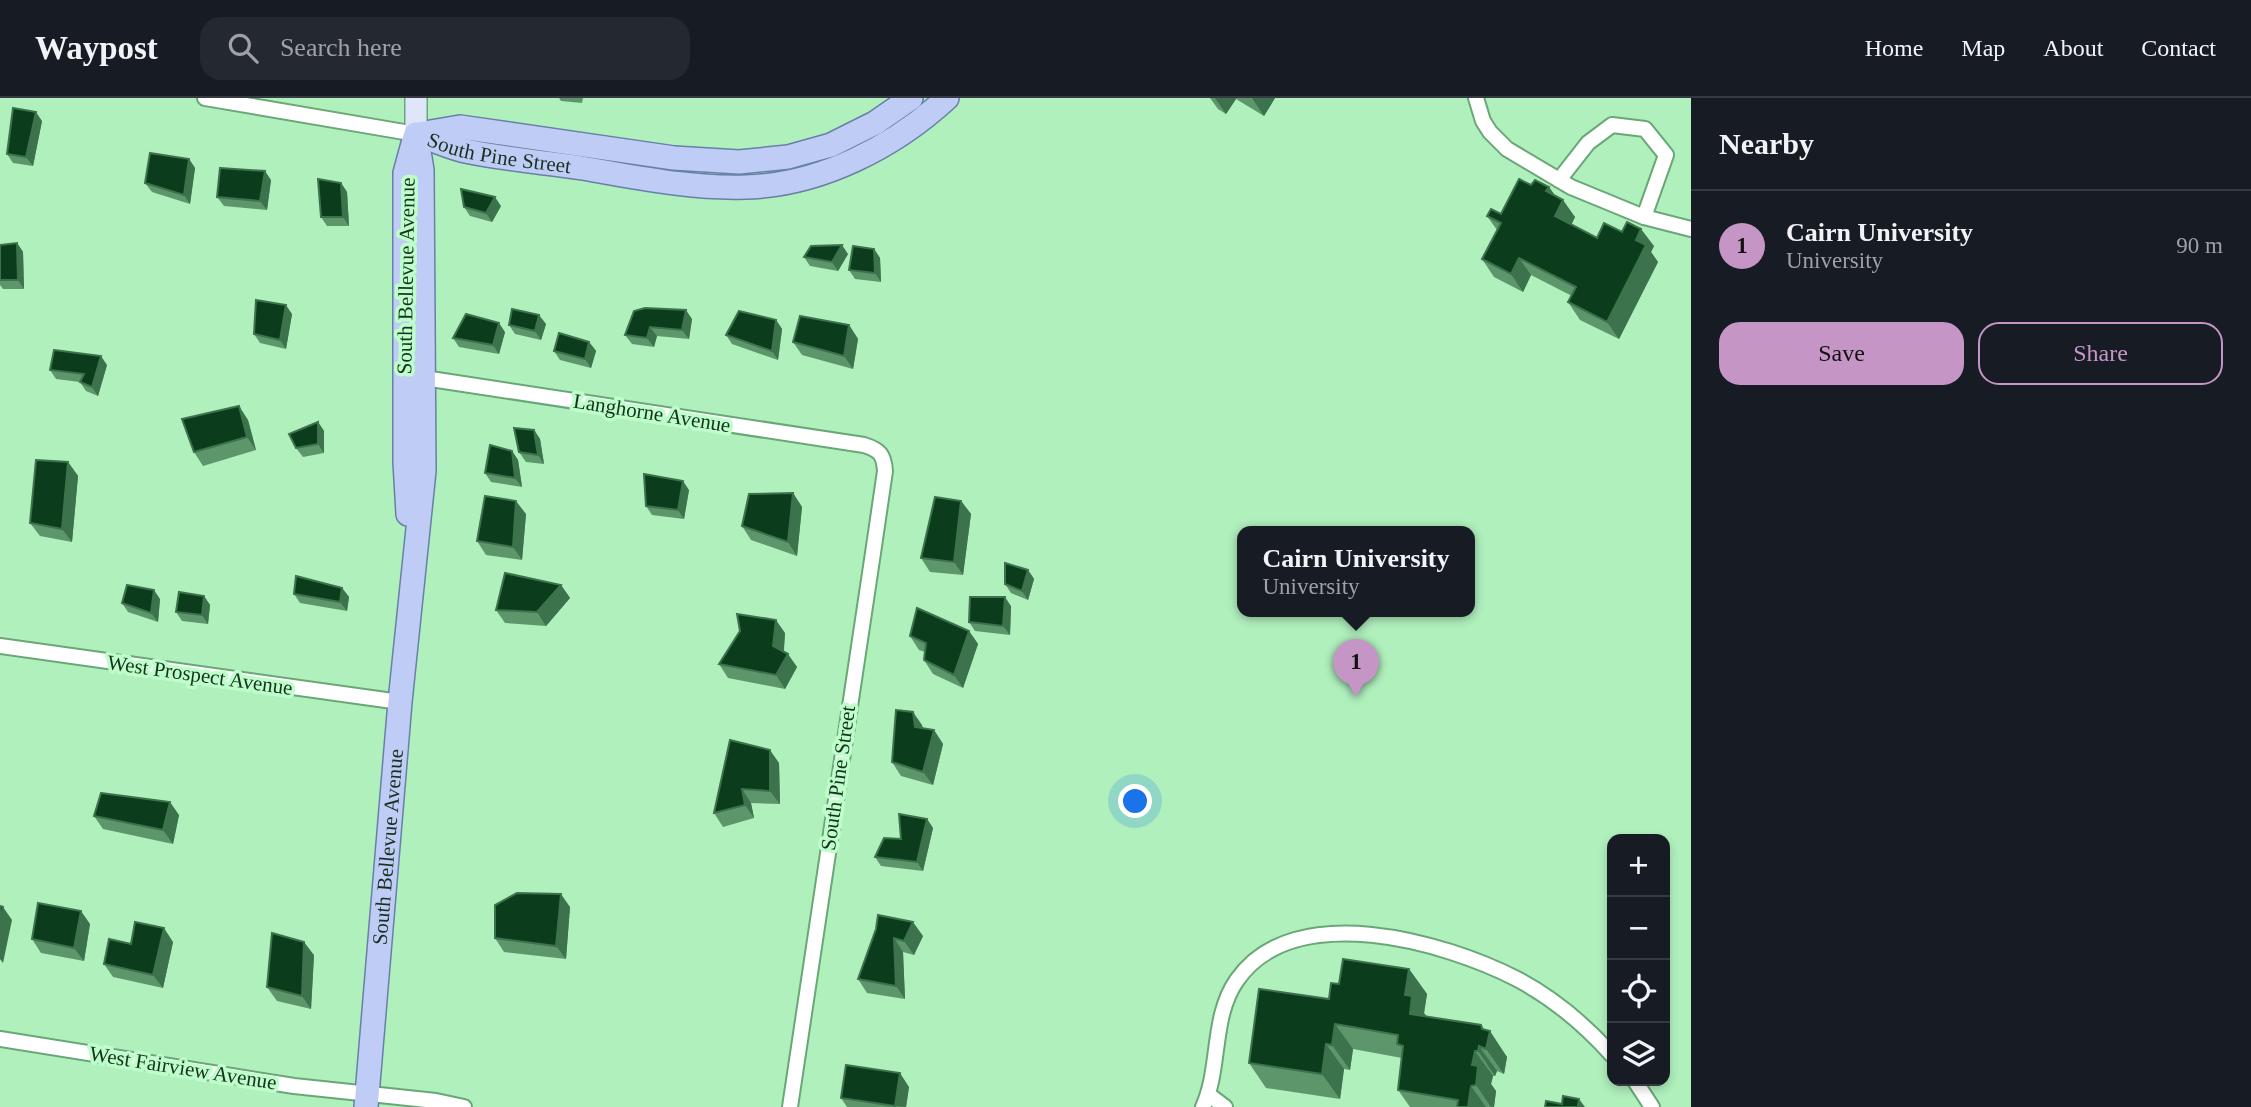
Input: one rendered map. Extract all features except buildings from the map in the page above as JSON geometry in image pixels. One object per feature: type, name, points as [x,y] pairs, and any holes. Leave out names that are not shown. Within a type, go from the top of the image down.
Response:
[{"type":"main road","name":"South Pine Street","points":[[416,134],[460,127],[674,158],[739,162],[788,157],[831,145],[875,123],[911,98]]},
{"type":"main road","name":"South Pine Street","points":[[416,134],[460,149],[696,186],[747,187],[786,183],[822,173],[886,144],[913,127],[947,98]]},
{"type":"main road","name":"South Bellevue Avenue","points":[[366,1100],[400,702],[424,471],[422,170],[416,134]]},
{"type":"main road","name":"South Bellevue Avenue","points":[[411,587],[405,462],[405,173],[416,134]]},
{"type":"street","points":[[205,98],[416,134]]},
{"type":"street","name":"South Bellevue Avenue","points":[[416,98],[416,134]]},
{"type":"street","points":[[1476,98],[1483,121],[1507,149],[1572,187],[1644,218],[1691,229]]},
{"type":"street","points":[[1559,180],[1587,143],[1612,125],[1645,129],[1666,155],[1644,218]]},
{"type":"street","name":"Langhorne Avenue","points":[[424,378],[864,445],[880,451]]},
{"type":"street","name":"South Pine Street","points":[[790,1107],[885,471],[885,459],[880,451]]},
{"type":"street","name":"West Prospect Avenue","points":[[0,646],[400,702]]},
{"type":"street","points":[[1225,1107],[1206,1101],[1216,1063],[1224,1004],[1236,980],[1253,961],[1274,946],[1314,935],[1350,933],[1416,942],[1473,959],[1519,980],[1549,1000],[1571,1015],[1607,1050]]},
{"type":"street","name":"West Fairview Avenue","points":[[0,1039],[366,1100],[464,1107]]},
{"type":"street","points":[[1638,1086],[1652,1107]]},
{"type":"place","name":"Cairn University","points":[[1356,697]]}]
